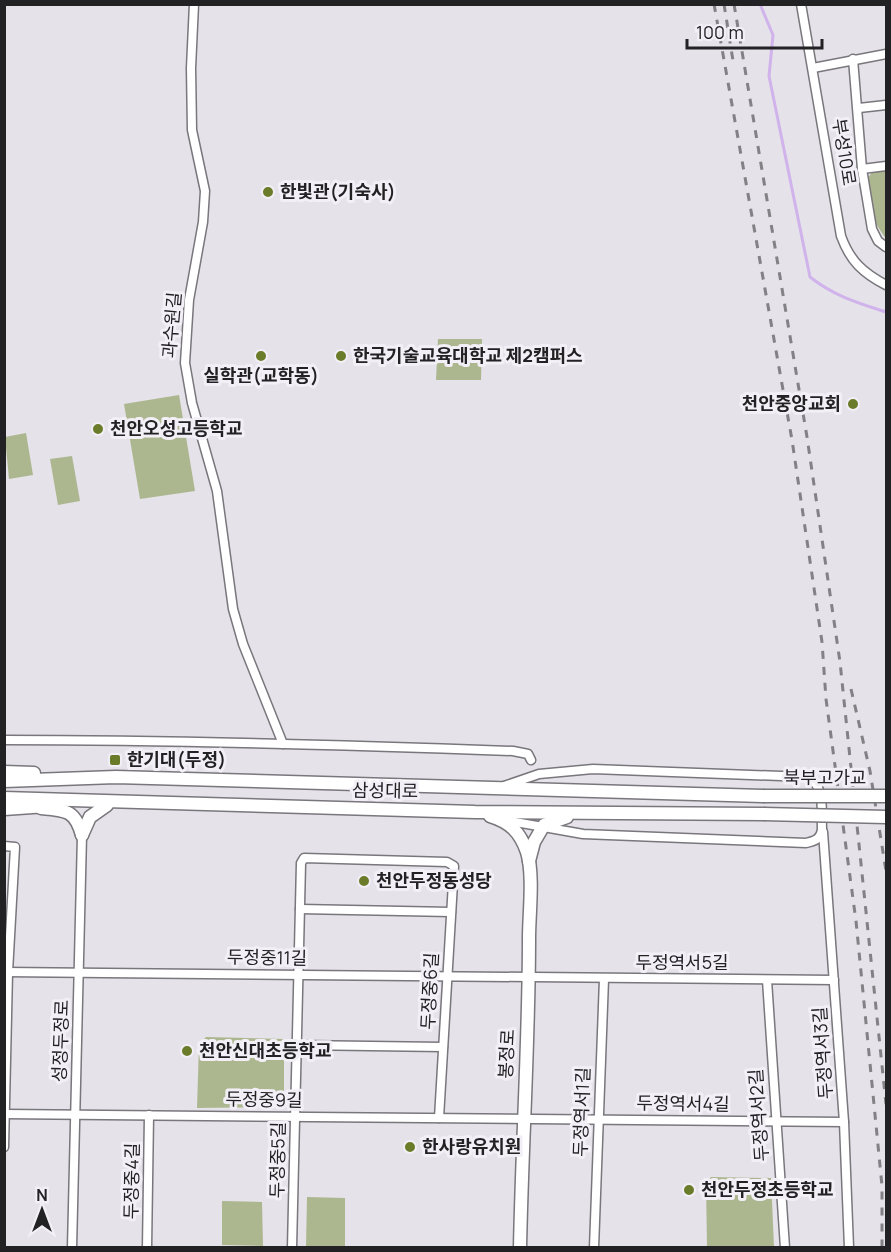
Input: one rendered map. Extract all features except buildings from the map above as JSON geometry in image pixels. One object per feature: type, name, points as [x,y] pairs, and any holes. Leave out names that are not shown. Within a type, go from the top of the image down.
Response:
[{"type":"main road","points":[[4,772],[116,777]]},
{"type":"main road","name":"삼성대로","points":[[4,781],[116,777],[763,796]]},
{"type":"main road","name":"북부고가교","points":[[763,796],[886,796]]},
{"type":"main road","name":"삼성대로","points":[[4,798],[109,800],[112,804],[475,812],[764,814]]},
{"type":"main road","points":[[4,809],[112,804]]},
{"type":"main road","points":[[82,835],[90,817],[112,804]]},
{"type":"main road","points":[[25,808],[66,811],[78,821],[82,835]]},
{"type":"main road","points":[[475,812],[503,820],[514,828],[522,839],[529,862]]},
{"type":"main road","points":[[529,862],[534,842],[544,825],[583,813]]},
{"type":"main road","name":"북부고가교","points":[[764,814],[886,817]]},
{"type":"main road","name":"봉정로","points":[[520,1248],[529,978],[529,862]]},
{"type":"street","name":"과수원길","points":[[195,4],[191,68],[192,130],[206,191],[203,222],[189,300],[184,363],[192,403],[217,491],[232,609],[243,644],[284,744]]},
{"type":"street","name":"부성10로","points":[[801,4],[841,236],[847,253],[857,266],[886,285]]},
{"type":"street","points":[[813,68],[886,54]]},
{"type":"street","points":[[852,59],[859,108],[862,169],[872,229],[878,241],[886,246]]},
{"type":"street","points":[[859,108],[886,105]]},
{"type":"street","points":[[862,169],[886,166]]},
{"type":"street","points":[[4,740],[163,740],[513,752],[528,754],[531,760]]},
{"type":"street","name":"두정역서3길","points":[[496,788],[539,774],[593,769],[807,777],[816,780],[819,787],[834,980],[844,1122],[849,1248]]},
{"type":"street","points":[[503,820],[544,825],[583,834],[806,843],[817,846],[825,857]]},
{"type":"street","points":[[806,843],[815,841],[821,835],[822,829]]},
{"type":"street","name":"성정두정로","points":[[72,1248],[82,835]]},
{"type":"street","points":[[4,846],[15,847],[8,904],[4,1147]]},
{"type":"street","name":"두정중5길","points":[[292,1248],[301,862],[304,858],[447,862],[454,866]]},
{"type":"street","name":"두정중6길","points":[[439,1118],[454,866]]},
{"type":"street","points":[[300,909],[451,912]]},
{"type":"street","name":"두정중11길","points":[[6,972],[529,978]]},
{"type":"street","name":"두정역서5길","points":[[529,978],[834,980]]},
{"type":"street","name":"두정역서1길","points":[[594,1248],[604,979]]},
{"type":"street","name":"두정역서2길","points":[[767,980],[785,1248]]},
{"type":"street","points":[[297,1045],[443,1047]]},
{"type":"street","name":"두정중9길","points":[[5,1114],[523,1119]]},
{"type":"street","name":"두정중4길","points":[[147,1248],[149,1115]]},
{"type":"street","name":"두정역서4길","points":[[523,1119],[844,1122]]},
{"type":"green space","points":[[886,170],[886,239],[874,221],[867,179],[873,171]]},
{"type":"green space","points":[[438,339],[482,339],[481,380],[436,380]]},
{"type":"green space","points":[[179,395],[195,491],[140,499],[124,404]]},
{"type":"green space","points":[[26,433],[33,475],[9,479],[5,437]]},
{"type":"green space","points":[[72,456],[80,501],[58,505],[50,459]]},
{"type":"green space","points":[[206,1037],[284,1039],[284,1103],[282,1107],[197,1108],[199,1044]]},
{"type":"green space","points":[[711,1177],[771,1178],[774,1247],[707,1247],[706,1183]]},
{"type":"green space","points":[[307,1197],[345,1198],[345,1247],[306,1247]]},
{"type":"green space","points":[[222,1201],[262,1202],[263,1246],[222,1245]]},
{"type":"waterway","points":[[760,4],[773,35],[769,76],[810,277],[837,294],[886,312]]},
{"type":"railway","points":[[714,4],[792,440],[822,642],[826,699],[856,921],[882,1186],[882,1248]]},
{"type":"railway","points":[[724,4],[734,67]]},
{"type":"railway","points":[[734,4],[807,437],[840,662],[886,1104]]},
{"type":"railway","points":[[851,689],[870,771],[886,871]]},
{"type":"place","name":"한빛관(기숙사)","points":[[268,192]]},
{"type":"place","name":"실학관(교학동)","points":[[261,356]]},
{"type":"place","name":"한국기술교육대학교 제2캠퍼스","points":[[341,356]]},
{"type":"place","name":"천안중앙교회","points":[[853,404]]},
{"type":"place","name":"천안오성고등학교","points":[[98,429]]},
{"type":"place","name":"한기대(두정)","points":[[115,760]]},
{"type":"place","name":"천안두정동성당","points":[[364,881]]},
{"type":"place","name":"천안신대초등학교","points":[[187,1051]]},
{"type":"place","name":"한사랑유치원","points":[[410,1147]]},
{"type":"place","name":"천안두정초등학교","points":[[689,1190]]}]
